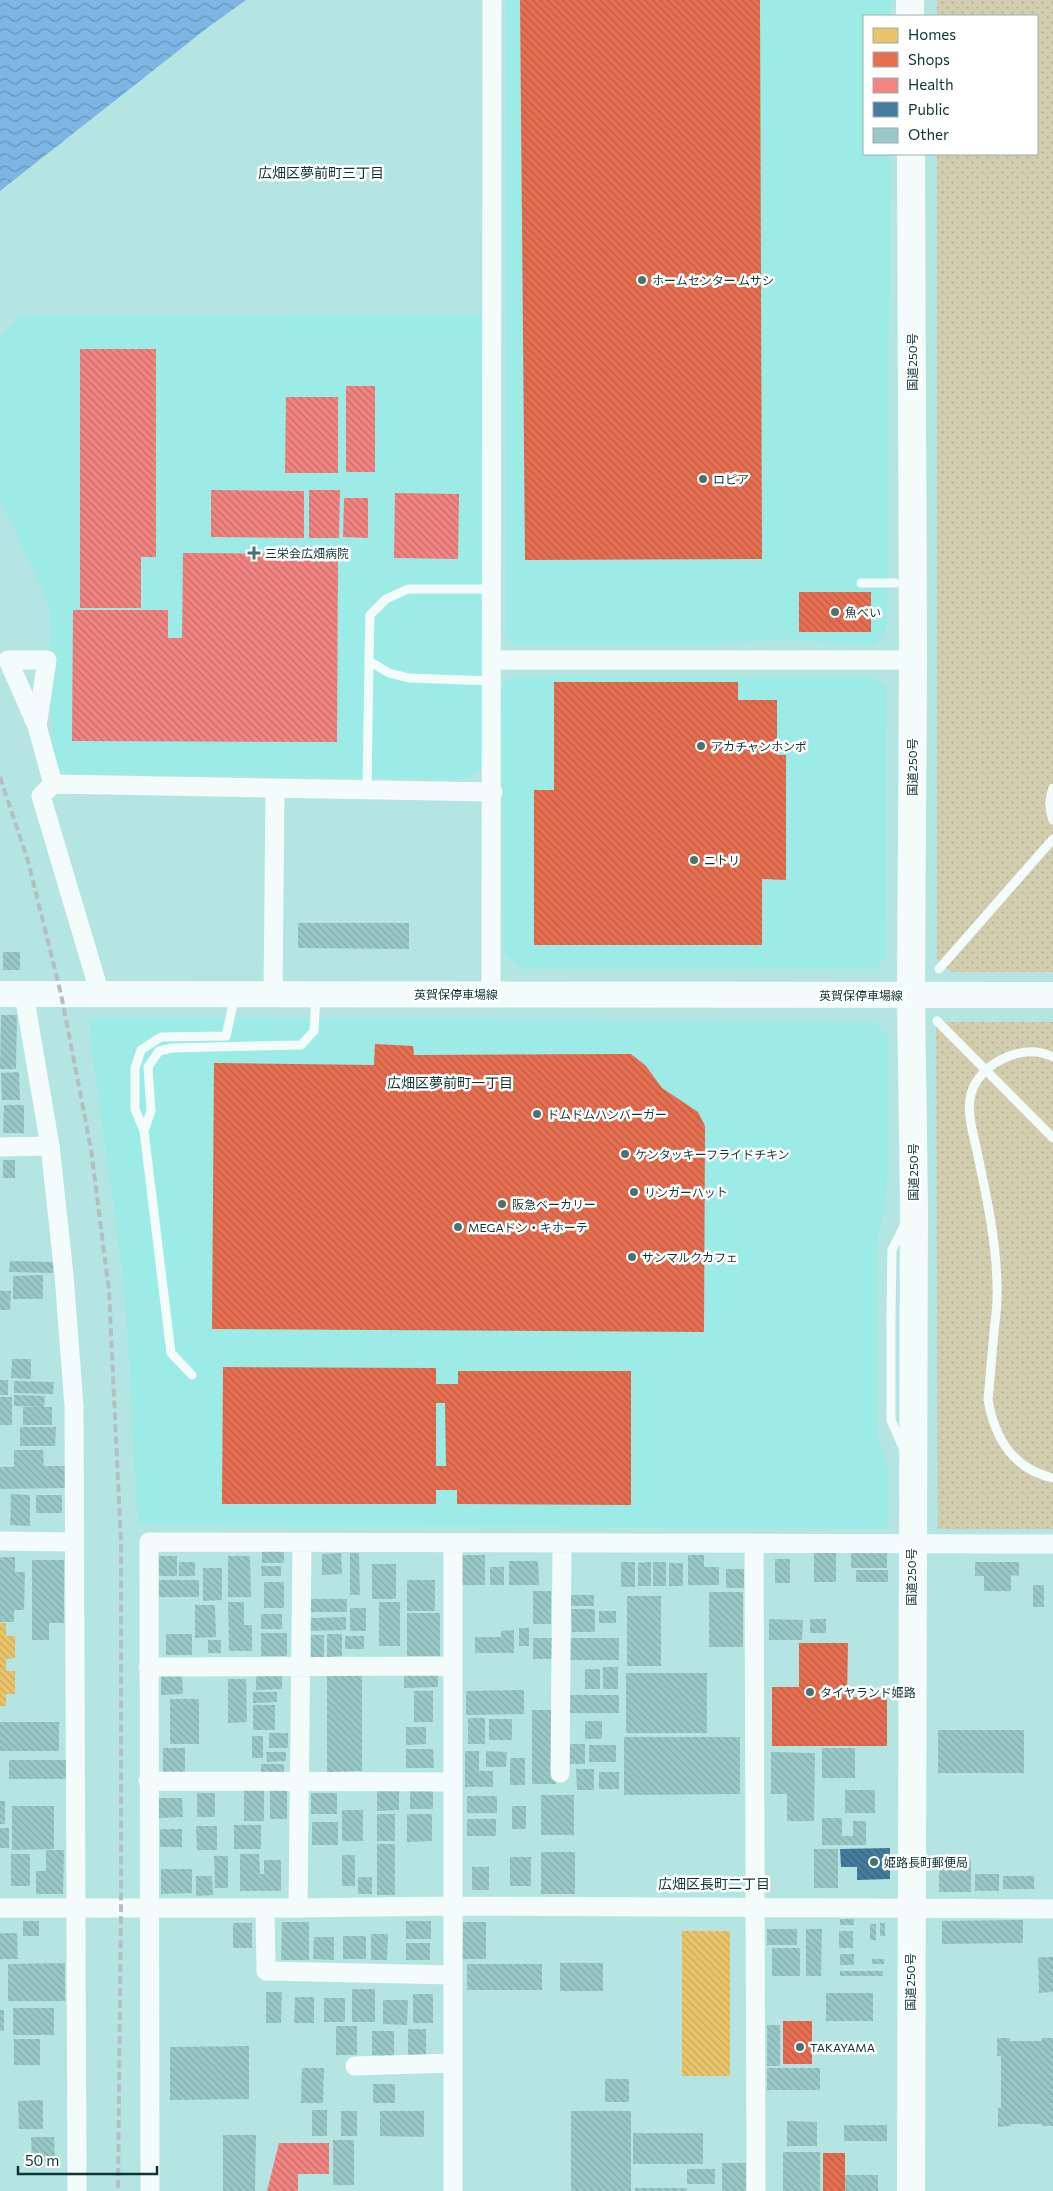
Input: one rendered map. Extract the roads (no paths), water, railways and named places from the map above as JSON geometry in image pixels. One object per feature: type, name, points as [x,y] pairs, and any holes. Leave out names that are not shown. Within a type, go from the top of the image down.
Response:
[{"type":"highway","points":[[910,0],[910,15]]},
{"type":"highway","name":"国道250号","points":[[911,155],[913,660],[911,995],[914,1209],[911,1543],[911,2191]]},
{"type":"main road","name":"英賀保停車場線","points":[[12,994],[1053,995]]},
{"type":"street","points":[[491,994],[492,0]]},
{"type":"street","points":[[492,660],[913,660]]},
{"type":"street","points":[[37,726],[53,784]]},
{"type":"street","points":[[100,994],[41,796],[53,784],[492,792]]},
{"type":"street","points":[[272,994],[275,788]]},
{"type":"street","points":[[12,994],[50,1146],[64,1275],[74,1406],[77,2191]]},
{"type":"street","points":[[0,1147],[50,1146]]},
{"type":"street","points":[[0,1541],[74,1542]]},
{"type":"street","points":[[150,2191],[148,1908],[149,1542],[1053,1544]]},
{"type":"street","points":[[298,1908],[302,1543]]},
{"type":"street","points":[[453,1543],[453,2191]]},
{"type":"street","points":[[560,1773],[562,1543]]},
{"type":"street","points":[[754,1544],[756,2191]]},
{"type":"street","points":[[148,1666],[453,1666]]},
{"type":"street","points":[[148,1781],[453,1782]]},
{"type":"street","points":[[0,1908],[453,1906],[1053,1909]]},
{"type":"street","points":[[265,1908],[266,1970],[453,1975]]},
{"type":"street","points":[[355,2066],[453,2063]]},
{"type":"lane","points":[[861,583],[895,583]]},
{"type":"lane","points":[[367,790],[370,615],[386,598],[408,589],[492,589]]},
{"type":"lane","points":[[369,661],[389,672],[409,678],[492,681]]},
{"type":"lane","points":[[1053,788],[1049,798],[1049,810],[1053,820]]},
{"type":"lane","points":[[939,969],[1053,838]]},
{"type":"lane","points":[[192,1375],[171,1353],[144,1131],[135,1108],[135,1068],[141,1050],[161,1037],[226,1036],[235,994]]},
{"type":"lane","points":[[144,1131],[151,1111],[148,1067],[159,1051],[172,1048],[301,1045],[314,1031],[316,994]]},
{"type":"lane","points":[[937,1020],[1053,1138]]},
{"type":"lane","points":[[1053,1057],[1044,1053],[1017,1053],[998,1060],[986,1070],[973,1088],[969,1109],[992,1225],[995,1261],[997,1298],[988,1400],[991,1416],[1003,1443],[1018,1462],[1037,1474],[1053,1478]]},
{"type":"water","points":[[0,0],[246,0],[211,25],[0,191]]},
{"type":"railway","points":[[0,777],[28,861],[61,994],[91,1149],[109,1291],[121,1543],[121,1908],[118,2191]]},
{"type":"place","name":"ホームセンター ムサシ","points":[[642,280]]},
{"type":"place","name":"ロピア","points":[[703,479]]},
{"type":"place","name":"三栄会広畑病院","points":[[254,553]]},
{"type":"place","name":"魚べい","points":[[835,612]]},
{"type":"place","name":"アカチャンホンポ","points":[[701,746]]},
{"type":"place","name":"ニトリ","points":[[694,860]]},
{"type":"place","name":"ドムドムハンバーガー","points":[[537,1114]]},
{"type":"place","name":"ケンタッキーフライドチキン","points":[[625,1154]]},
{"type":"place","name":"リンガーハット","points":[[634,1192]]},
{"type":"place","name":"阪急ベーカリー","points":[[502,1204]]},
{"type":"place","name":"MEGAドン・キホーテ","points":[[458,1227]]},
{"type":"place","name":"サンマルクカフェ","points":[[632,1257]]},
{"type":"place","name":"タイヤランド姫路","points":[[810,1692]]},
{"type":"place","name":"姫路長町郵便局","points":[[874,1862]]},
{"type":"place","name":"TAKAYAMA","points":[[800,2047]]},
{"type":"district","name":"広畑区夢前町三丁目","points":[[321,172]]},
{"type":"district","name":"広畑区夢前町一丁目","points":[[450,1082]]},
{"type":"district","name":"広畑区長町二丁目","points":[[714,1883]]}]
